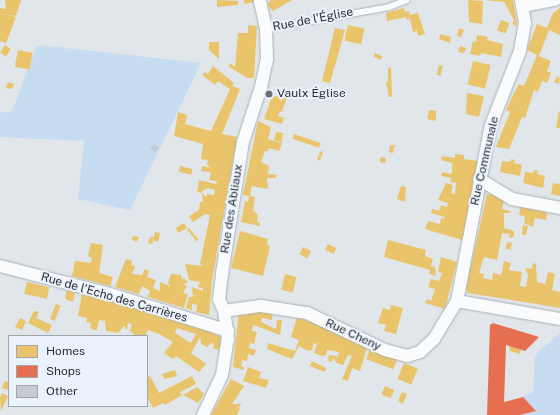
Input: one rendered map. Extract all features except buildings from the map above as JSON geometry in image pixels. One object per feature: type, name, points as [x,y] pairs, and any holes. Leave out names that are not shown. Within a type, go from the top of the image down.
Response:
[{"type":"street","name":"Rue des Abliaux","points":[[203,415],[222,374],[228,331],[224,311],[219,298],[222,273],[243,142],[261,87],[267,59],[266,28],[260,0]]},
{"type":"street","points":[[522,3],[555,0]]},
{"type":"street","name":"Rue Communale","points":[[456,301],[479,179],[491,125],[520,51],[525,23],[522,3]]},
{"type":"street","points":[[479,179],[512,199],[560,208]]},
{"type":"street","name":"Rue de l'Echo des Carrières","points":[[0,266],[110,294],[228,331]]},
{"type":"street","points":[[456,301],[560,319]]},
{"type":"street","name":"Rue Cheny","points":[[224,311],[261,306],[308,313],[385,350],[407,356],[420,352],[434,339],[456,301]]},
{"type":"lane","name":"Rue de l'Église","points":[[266,28],[389,7],[407,0]]},
{"type":"shaded area","points":[[37,45],[201,63],[130,210],[78,199],[84,141],[0,137],[0,113],[12,111]]},
{"type":"shaded area","points":[[560,333],[560,415],[517,415],[535,412],[522,397],[533,392],[535,357],[538,352]]},
{"type":"place","name":"Vaulx Église","points":[[269,94]]}]
